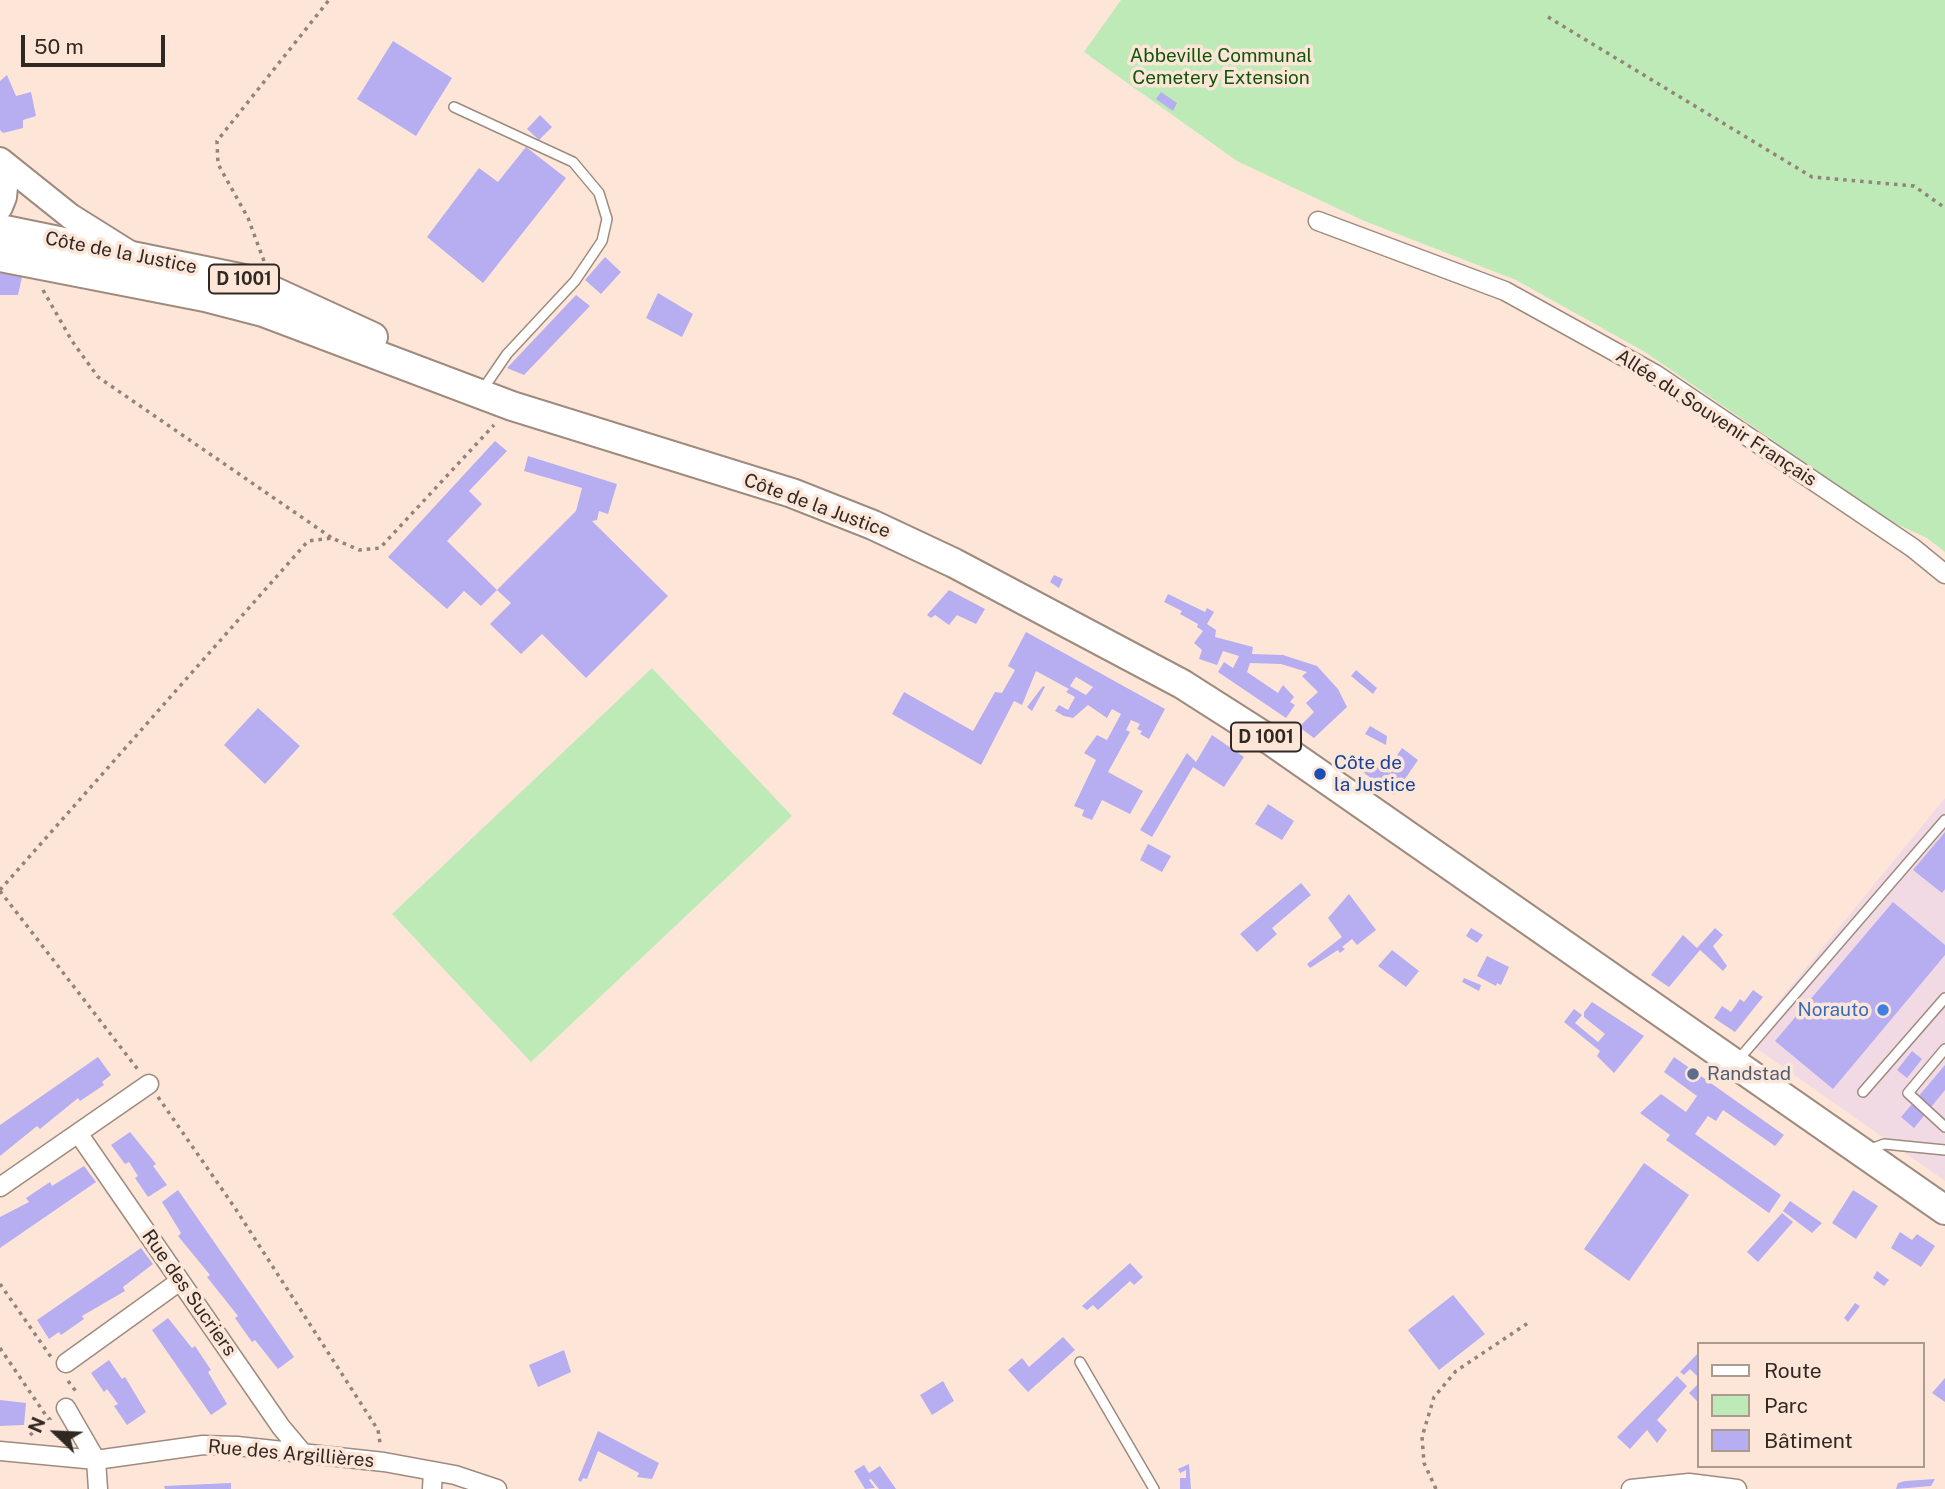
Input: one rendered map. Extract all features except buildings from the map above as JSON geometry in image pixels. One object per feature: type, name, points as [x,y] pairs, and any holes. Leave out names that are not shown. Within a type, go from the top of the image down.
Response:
[{"type":"main road","points":[[0,207],[4,197],[3,163]]},
{"type":"main road","points":[[3,163],[70,216],[133,255]]},
{"type":"main road","name":"Côte de la Justice","points":[[0,229],[232,275],[270,287],[376,338],[474,391]]},
{"type":"main road","name":"Côte de la Justice","points":[[0,257],[205,297],[263,312],[512,405],[792,494],[873,524],[954,563],[1182,684],[1273,742],[1945,1210]]},
{"type":"street","name":"Allée du Souvenir Français","points":[[1318,221],[1505,291],[1655,374],[1913,548],[1945,574]]},
{"type":"street","points":[[0,1187],[149,1084]]},
{"type":"street","name":"Rue des Sucriers","points":[[78,1133],[302,1452]]},
{"type":"street","points":[[60,1366],[180,1281]]},
{"type":"street","points":[[66,1408],[96,1460],[98,1489]]},
{"type":"street","name":"Rue des Argillières","points":[[9,1452],[96,1460],[203,1445],[302,1452],[384,1462],[432,1480],[497,1489]]},
{"type":"street","points":[[1631,1489],[1689,1483],[1737,1489]]},
{"type":"lane","points":[[454,107],[573,162],[599,193],[607,219],[602,242],[575,281],[474,391]]},
{"type":"lane","points":[[1735,1064],[1945,820]]},
{"type":"lane","points":[[1863,1092],[1945,998]]},
{"type":"lane","points":[[1943,1054],[1908,1093],[1945,1127]]},
{"type":"lane","points":[[1863,1153],[1884,1143],[1945,1150]]},
{"type":"lane","points":[[1080,1362],[1154,1489]]},
{"type":"path","points":[[270,287],[263,254],[218,164],[218,141],[329,0]]},
{"type":"path","points":[[1548,17],[1812,177],[1914,186],[1945,208]]},
{"type":"path","points":[[30,263],[66,331],[98,377],[332,538],[359,550],[380,548],[512,405]]},
{"type":"path","points":[[332,538],[308,541],[0,890],[149,1084],[235,1208],[378,1430],[384,1462]]},
{"type":"path","points":[[0,1284],[80,1396],[9,1452]]},
{"type":"path","points":[[1436,1489],[1424,1463],[1422,1437],[1434,1397],[1457,1371],[1531,1321]]},
{"type":"path","points":[[0,1348],[49,1420]]},
{"type":"shaded area","points":[[1945,798],[1945,1181],[1746,1041]]},
{"type":"green space","name":"Abbeville Communal Cemetery Extension","points":[[1121,0],[1945,0],[1945,552],[1927,538],[1890,521],[1645,352],[1516,280],[1362,220],[1237,161],[1084,52]]},
{"type":"green space","points":[[652,668],[792,816],[531,1062],[392,914]]},
{"type":"place","name":"Côte de la Justice","points":[[1320,774]]},
{"type":"place","name":"Norauto","points":[[1883,1010]]},
{"type":"place","name":"Randstad","points":[[1693,1074]]}]
